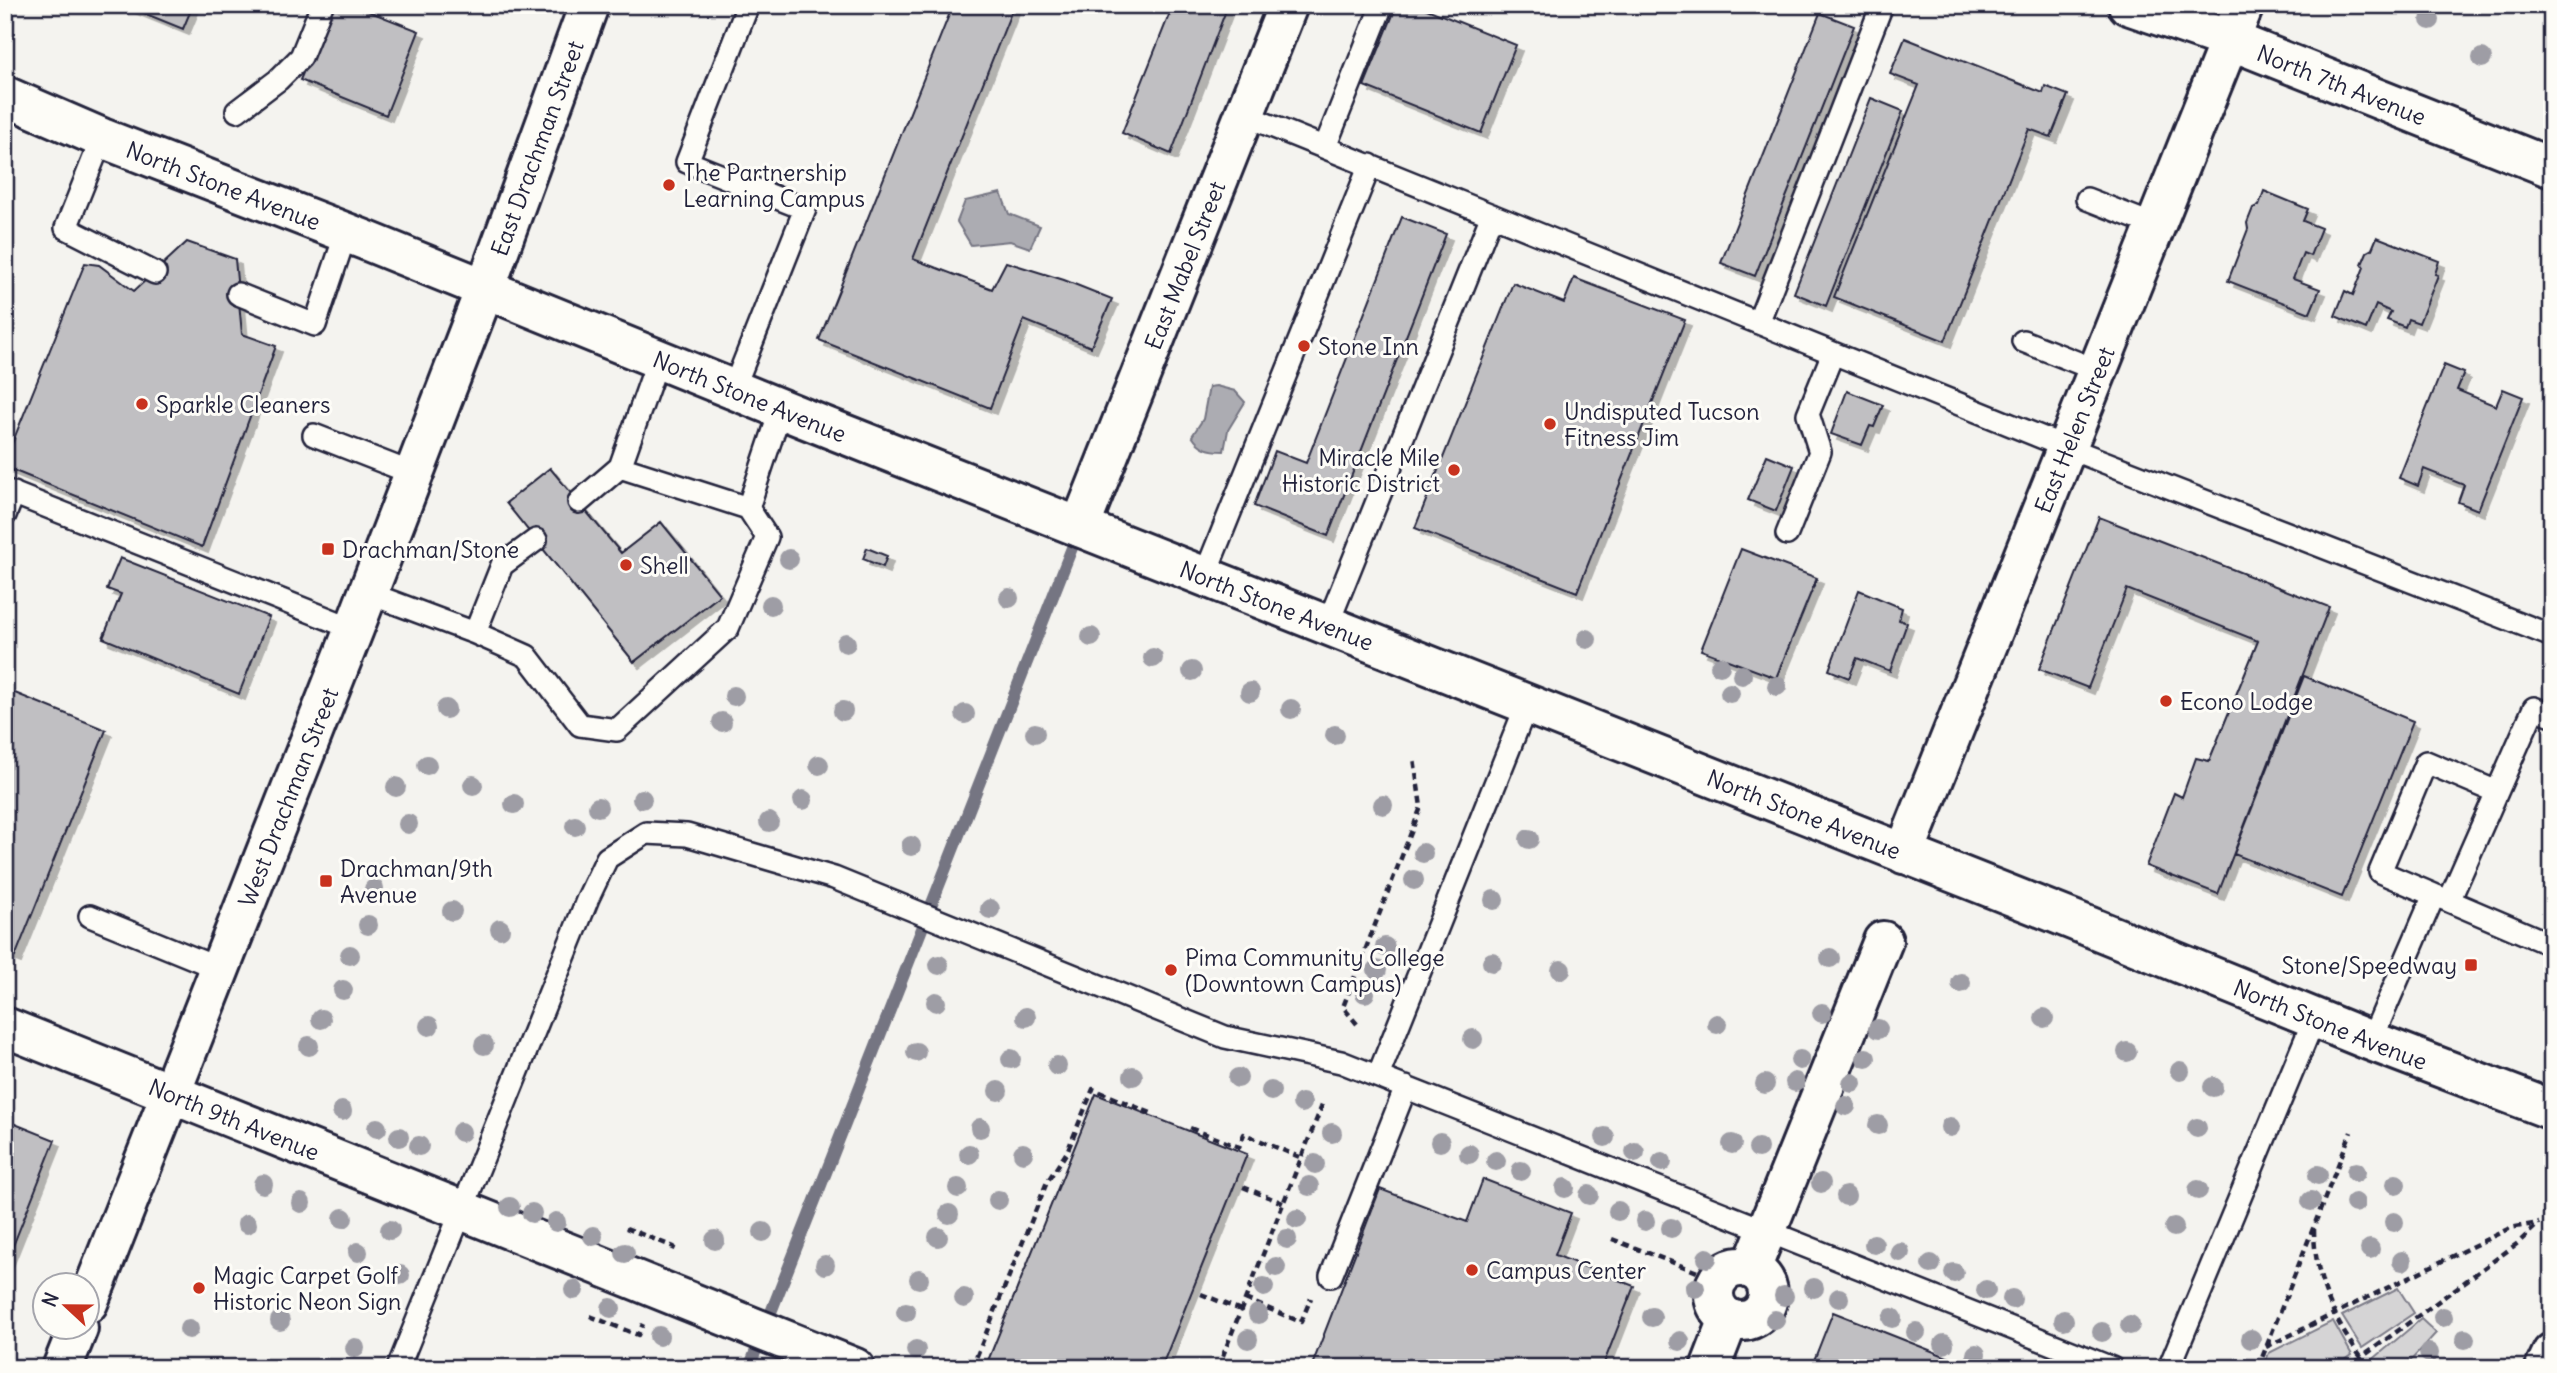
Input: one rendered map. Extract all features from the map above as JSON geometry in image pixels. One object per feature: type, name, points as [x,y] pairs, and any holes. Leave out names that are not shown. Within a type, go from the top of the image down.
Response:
[{"type":"street","name":"East Drachman Street","points":[[485,289],[589,5]]},
{"type":"street","name":"East Mabel Street","points":[[1080,527],[1288,5]]},
{"type":"street","name":"North 7th Avenue","points":[[2128,5],[2230,40],[2552,168]]},
{"type":"street","name":"East Helen Street","points":[[1905,854],[2244,5]]},
{"type":"street","name":"North Stone Avenue","points":[[5,96],[102,138],[346,233],[781,410],[2371,1041],[2552,1110]]},
{"type":"street","name":"West Drachman Street","points":[[100,1272],[485,289]]},
{"type":"street","points":[[1734,1274],[1764,1279],[1768,1287],[1766,1305],[1755,1318],[1747,1321],[1730,1320],[1721,1314],[1716,1307],[1714,1289],[1734,1274],[1766,1230],[1883,941]]},
{"type":"street","name":"North 9th Avenue","points":[[5,1027],[855,1368]]},
{"type":"street","points":[[1710,1368],[1730,1320]]},
{"type":"street","points":[[62,1368],[72,1342]]},
{"type":"street","points":[[2545,1368],[2552,1353]]},
{"type":"lane","points":[[237,111],[278,80],[301,57],[322,5]]},
{"type":"lane","points":[[733,390],[805,209],[687,162],[748,5]]},
{"type":"lane","points":[[1325,147],[1382,5]]},
{"type":"lane","points":[[1758,323],[1882,5]]},
{"type":"lane","points":[[1244,115],[2068,448],[2552,636]]},
{"type":"lane","points":[[102,138],[66,228],[155,272]]},
{"type":"lane","points":[[1204,577],[1370,165]]},
{"type":"lane","points":[[2087,199],[2156,226]]},
{"type":"lane","points":[[1327,626],[1492,215]]},
{"type":"lane","points":[[238,294],[315,325],[346,233]]},
{"type":"lane","points":[[2023,341],[2099,371]]},
{"type":"lane","points":[[1787,534],[1820,452],[1808,414],[1833,353]]},
{"type":"lane","points":[[579,502],[620,467],[658,360]]},
{"type":"lane","points":[[748,508],[781,410]]},
{"type":"lane","points":[[314,435],[414,474]]},
{"type":"lane","points":[[368,593],[475,633],[527,656],[580,725],[617,730],[728,628],[767,537],[748,508],[620,467]]},
{"type":"lane","points":[[5,515],[10,491],[354,629]]},
{"type":"lane","points":[[475,633],[502,565],[536,540]]},
{"type":"lane","points":[[1378,1076],[1527,704]]},
{"type":"lane","points":[[2371,1041],[2497,792],[2534,708],[2552,715]]},
{"type":"lane","points":[[2497,792],[2426,762],[2380,872],[2552,945]]},
{"type":"lane","points":[[398,1368],[578,922],[607,858],[646,833],[687,835],[834,878],[1225,1037],[1341,1062],[2112,1368]]},
{"type":"lane","points":[[90,916],[220,969]]},
{"type":"lane","points":[[2169,1368],[2315,1017]]},
{"type":"lane","points":[[1331,1276],[1406,1087]]},
{"type":"path","points":[[1357,1024],[1343,1007],[1421,807],[1414,758]]},
{"type":"path","points":[[972,1368],[1046,1182],[1066,1152],[1093,1089],[1153,1114]]},
{"type":"path","points":[[1218,1368],[1323,1103]]},
{"type":"path","points":[[1190,1128],[1239,1147],[1244,1134],[1302,1158]]},
{"type":"path","points":[[2258,1368],[2351,1132]]},
{"type":"path","points":[[1243,1187],[1283,1203]]},
{"type":"path","points":[[2266,1347],[2510,1228],[2539,1223],[2518,1243],[2347,1368]]},
{"type":"path","points":[[2314,1226],[2314,1251],[2334,1313],[2370,1368]]},
{"type":"path","points":[[1612,1239],[1734,1274]]},
{"type":"path","points":[[1245,1299],[1301,1322],[1322,1272],[1331,1276]]},
{"type":"path","points":[[1201,1294],[1241,1310]]},
{"type":"shaded area","points":[[1001,193],[1009,214],[1040,226],[1030,248],[1010,241],[971,245],[957,222],[965,201]]},
{"type":"shaded area","points":[[1209,387],[1235,391],[1245,402],[1228,430],[1224,451],[1206,448],[1198,444],[1192,436],[1203,419]]},
{"type":"shaded area","points":[[2398,1288],[2414,1313],[2362,1348],[2342,1316]]},
{"type":"shaded area","points":[[2421,1319],[2436,1333],[2404,1368],[2377,1368],[2371,1361]]},
{"type":"shaded area","points":[[2333,1321],[2352,1355],[2334,1368],[2263,1368],[2269,1353]]},
{"type":"building","points":[[124,5],[193,5],[183,29]]},
{"type":"building","points":[[331,5],[353,5],[419,31],[386,115],[300,80]]},
{"type":"building","points":[[953,5],[1014,5],[913,259],[992,289],[1006,262],[1064,280],[1112,299],[1091,347],[1024,320],[990,408],[819,340]]},
{"type":"building","points":[[1173,5],[1228,5],[1171,154],[1122,133]]},
{"type":"building","points":[[1397,5],[1417,5],[1516,45],[1481,133],[1364,86]]},
{"type":"building","points":[[1820,13],[1854,26],[1755,276],[1721,263]]},
{"type":"building","points":[[1905,38],[2043,93],[2045,86],[2068,95],[2051,137],[2029,129],[1945,341],[1834,297],[1919,85],[1890,74]]},
{"type":"building","points":[[1871,98],[1903,111],[1826,306],[1794,293]]},
{"type":"building","points":[[2264,191],[2308,209],[2303,221],[2321,228],[2310,256],[2303,253],[2293,279],[2320,289],[2310,313],[2228,281],[2253,208],[2259,205]]},
{"type":"building","points":[[1402,217],[1446,234],[1328,536],[1254,506],[1275,451],[1306,463]]},
{"type":"building","points":[[2377,237],[2439,261],[2435,274],[2438,275],[2419,323],[2408,319],[2405,327],[2387,320],[2391,312],[2376,305],[2366,329],[2335,316],[2345,291],[2353,295],[2364,267],[2362,264]]},
{"type":"building","name":"Sparkle Cleaners","points":[[187,242],[235,259],[242,334],[276,346],[202,547],[5,467],[5,461],[85,263],[99,265],[134,291]]},
{"type":"building","name":"Undisputed Tucson Fitness Jim","points":[[1574,278],[1685,320],[1577,592],[1415,528],[1513,283],[1564,303]]},
{"type":"building","points":[[2444,365],[2464,373],[2457,390],[2496,406],[2503,389],[2523,397],[2478,510],[2458,502],[2464,485],[2424,469],[2418,486],[2399,478]]},
{"type":"building","points":[[1847,391],[1883,405],[1874,427],[1870,426],[1862,445],[1831,434]]},
{"type":"building","points":[[1767,455],[1794,466],[1776,511],[1748,500]]},
{"type":"building","name":"Shell","points":[[550,468],[621,553],[661,522],[720,595],[634,662],[506,503]]},
{"type":"building","points":[[2099,517],[2329,607],[2218,894],[2146,866],[2174,793],[2182,797],[2196,758],[2209,761],[2258,641],[2127,589],[2088,688],[2039,669]]},
{"type":"building","points":[[867,548],[887,556],[883,567],[863,559]]},
{"type":"building","points":[[1741,549],[1817,578],[1776,678],[1701,650]]},
{"type":"building","points":[[120,558],[269,617],[239,694],[103,638],[121,594],[107,589]]},
{"type":"building","points":[[1859,590],[1902,608],[1899,620],[1907,623],[1890,671],[1857,658],[1849,678],[1829,670]]},
{"type":"building","points":[[2304,676],[2413,721],[2342,897],[2234,854]]},
{"type":"building","points":[[5,689],[106,730],[15,957],[5,953]]},
{"type":"building","points":[[1096,1094],[1247,1154],[1161,1368],[985,1368]]},
{"type":"building","points":[[5,1120],[55,1140],[5,1266]]},
{"type":"building","name":"Campus Center","points":[[1483,1179],[1571,1213],[1555,1255],[1634,1286],[1602,1368],[1311,1368],[1380,1189],[1467,1222]]},
{"type":"building","points":[[1833,1312],[1975,1368],[1811,1368]]},
{"type":"waterway","points":[[749,1368],[1079,530]]},
{"type":"place","name":"The Partnership Learning Campus","points":[[669,185]]},
{"type":"place","name":"Stone Inn","points":[[1304,346]]},
{"type":"place","name":"Sparkle Cleaners","points":[[142,404]]},
{"type":"place","name":"Undisputed Tucson Fitness Jim","points":[[1550,424]]},
{"type":"place","name":"Miracle Mile Historic District","points":[[1454,470]]},
{"type":"place","name":"Drachman/Stone","points":[[328,549]]},
{"type":"place","name":"Shell","points":[[626,565]]},
{"type":"place","name":"Econo Lodge","points":[[2166,701]]},
{"type":"place","name":"Drachman/9th Avenue","points":[[326,881]]},
{"type":"place","name":"Stone/Speedway","points":[[2471,965]]},
{"type":"place","name":"Pima Community College (Downtown Campus)","points":[[1171,970]]},
{"type":"place","name":"Campus Center","points":[[1472,1270]]},
{"type":"place","name":"Magic Carpet Golf Historic Neon Sign","points":[[199,1288]]}]
